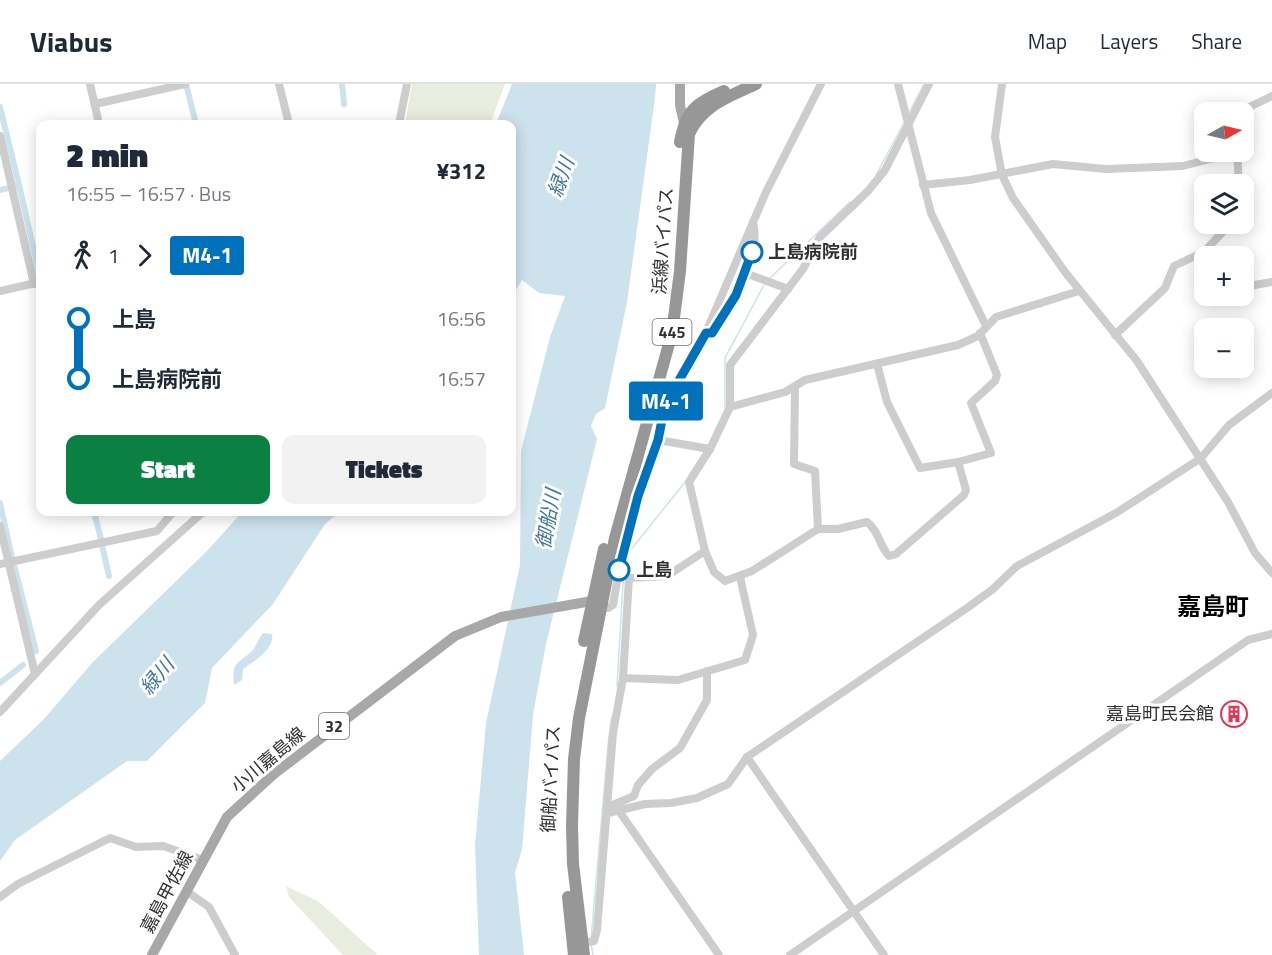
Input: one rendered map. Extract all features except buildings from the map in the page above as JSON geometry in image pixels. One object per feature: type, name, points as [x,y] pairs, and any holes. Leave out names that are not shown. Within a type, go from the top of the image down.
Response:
[{"type":"highway","points":[[686,129],[687,115],[696,105],[738,84]]},
{"type":"highway","points":[[686,129],[708,108],[756,84]]},
{"type":"highway","name":"浜線バイパス","points":[[587,605],[615,538],[672,333],[680,271],[686,129]]},
{"type":"highway","name":"御船バイパス","points":[[578,950],[571,796],[587,605]]},
{"type":"main road","points":[[680,84],[686,129]]},
{"type":"main road","name":"小川嘉島線","points":[[211,844],[227,817],[274,774],[455,636],[491,623],[587,605]]},
{"type":"main road","name":"嘉島甲佐線","points":[[152,955],[211,844]]},
{"type":"street","points":[[90,84],[98,120]]},
{"type":"street","points":[[95,104],[185,84]]},
{"type":"street","points":[[279,84],[288,120]]},
{"type":"street","points":[[400,120],[407,84]]},
{"type":"street","points":[[587,605],[608,608],[613,605],[624,547],[658,440],[665,405],[672,389],[706,333],[785,150],[821,84]]},
{"type":"street","points":[[877,364],[887,402],[920,468],[958,462],[991,453],[971,403],[995,381],[997,375],[983,329],[931,213],[898,84]]},
{"type":"street","points":[[928,84],[885,170],[868,191],[820,237],[788,289],[730,365],[730,406],[710,449],[689,482],[705,551],[714,572],[725,581],[740,577],[818,529],[842,529],[867,522],[879,534],[889,556],[896,554],[964,495],[966,490],[958,462]]},
{"type":"street","points":[[1002,84],[995,137],[1002,175],[1027,219],[1079,291],[1137,361],[1201,458],[1256,553],[1272,573]]},
{"type":"street","points":[[1254,105],[1272,96]]},
{"type":"street","points":[[0,136],[36,279]]},
{"type":"street","points":[[923,185],[1002,175],[1053,164],[1106,169],[1183,166],[1198,162]]},
{"type":"street","points":[[706,333],[712,333],[732,303],[745,273],[756,239],[753,222]]},
{"type":"street","points":[[1210,246],[1221,234]]},
{"type":"street","points":[[1115,334],[1165,288],[1174,266],[1194,255]]},
{"type":"street","points":[[745,273],[788,289]]},
{"type":"street","points":[[1254,285],[1272,282]]},
{"type":"street","points":[[0,291],[36,283]]},
{"type":"street","points":[[730,406],[795,387],[805,380],[958,345],[1002,314],[1079,291]]},
{"type":"street","points":[[795,387],[794,464],[815,471],[818,529]]},
{"type":"street","points":[[608,810],[619,811],[645,804],[671,803],[697,798],[728,784],[747,757],[967,608],[993,589],[1017,566],[1116,513],[1201,458],[1229,425],[1272,393]]},
{"type":"street","points":[[658,440],[710,449]]},
{"type":"street","points":[[4,563],[157,531],[170,516]]},
{"type":"street","points":[[0,712],[99,605],[199,516]]},
{"type":"street","points":[[0,526],[4,563],[35,674]]},
{"type":"street","points":[[578,950],[594,941],[597,930],[613,733],[623,678],[629,578],[667,576],[705,551]]},
{"type":"street","points":[[623,678],[678,680],[745,660],[753,635],[740,577]]},
{"type":"street","points":[[789,955],[1248,640],[1272,634]]},
{"type":"street","points":[[608,810],[633,796],[638,785],[652,769],[680,748],[706,700],[707,671]]},
{"type":"street","points":[[747,757],[884,955]]},
{"type":"street","points":[[619,811],[719,955]]},
{"type":"street","points":[[0,897],[18,884],[110,838],[136,847],[163,846],[203,860]]},
{"type":"street","points":[[186,891],[209,907],[235,955]]},
{"type":"shaded area","points":[[412,84],[505,84],[492,120],[406,120]]},
{"type":"shaded area","points":[[286,886],[319,902],[378,955],[343,955],[289,897]]},
{"type":"water","points":[[512,84],[656,84],[627,302],[605,408],[596,414],[591,426],[597,439],[546,644],[533,715],[522,850],[515,872],[524,955],[479,955],[475,845],[486,723],[520,565],[521,451],[550,337],[565,296],[539,293],[522,280],[516,290],[516,120],[498,120]]},
{"type":"water","name":"緑川","points":[[238,516],[334,516],[325,524],[273,604],[212,668],[205,703],[147,761],[127,761],[15,840],[0,861],[0,761],[43,720],[93,662],[208,550]]},
{"type":"water","points":[[263,633],[272,634],[270,645],[243,669],[242,680],[234,685],[234,669],[252,651]]},
{"type":"waterway","points":[[186,84],[195,120]]},
{"type":"waterway","points":[[342,84],[344,104]]},
{"type":"waterway","points":[[910,111],[924,84]]},
{"type":"waterway","points":[[0,107],[19,185]]},
{"type":"waterway","points":[[876,175],[905,121]]},
{"type":"waterway","points":[[0,190],[19,185],[36,259]]},
{"type":"waterway","points":[[769,279],[850,202]]},
{"type":"waterway","points":[[725,408],[725,358],[764,285]]},
{"type":"waterway","points":[[617,686],[623,583],[629,552],[686,481]]},
{"type":"waterway","points":[[0,503],[12,558]]},
{"type":"waterway","points":[[95,516],[101,539]]},
{"type":"waterway","points":[[102,545],[109,576]]},
{"type":"waterway","points":[[14,565],[36,651]]},
{"type":"waterway","points":[[0,683],[23,665]]},
{"type":"waterway","points":[[610,727],[612,717]]},
{"type":"waterway","points":[[591,939],[609,735]]},
{"type":"waterway","points":[[591,944],[593,955]]},
{"type":"bus line","name":"M4-1","points":[[619,570],[638,496],[658,440],[665,405],[672,389],[706,333],[712,333],[732,303],[741,286],[752,252]]},
{"type":"place","name":"上島病院前","points":[[752,252]]},
{"type":"place","name":"上島","points":[[619,570]]},
{"type":"place","name":"嘉島町民会館","points":[[1234,714]]},
{"type":"district","name":"嘉島町","points":[[1213,607]]},
{"type":"water label","name":"御船川","points":[[548,519]]}]
